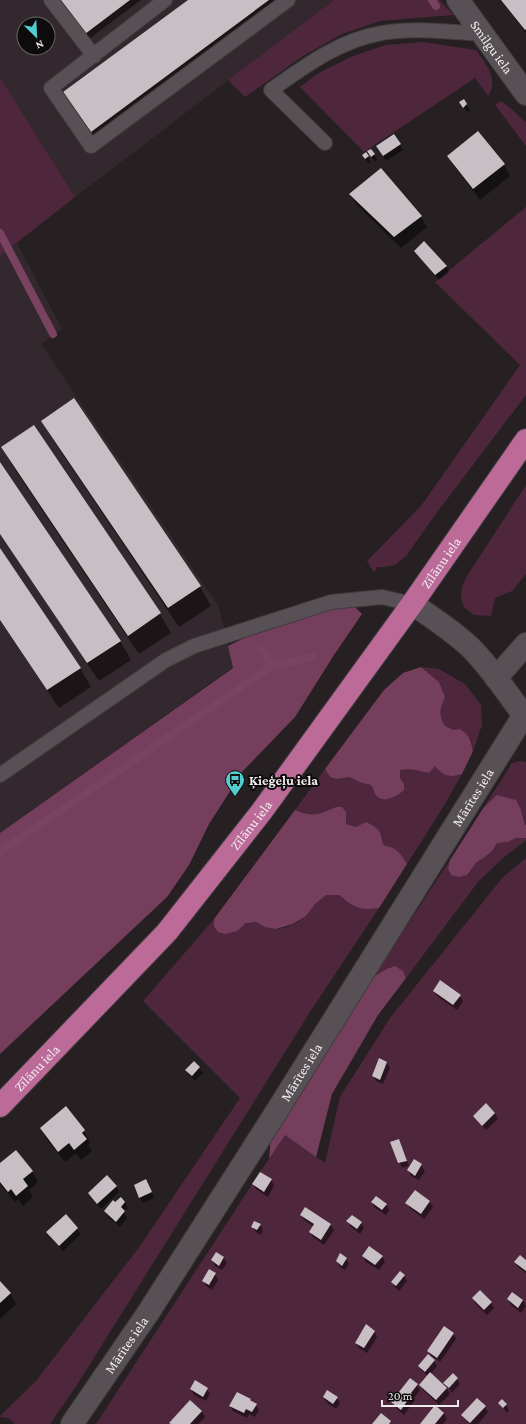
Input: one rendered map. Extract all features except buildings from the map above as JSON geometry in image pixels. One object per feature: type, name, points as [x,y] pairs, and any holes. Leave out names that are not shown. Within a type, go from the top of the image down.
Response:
[{"type":"highway","name":"Zīlānu iela","points":[[0,1106],[167,932],[262,811],[412,604],[526,440]]},
{"type":"street","name":"Smilgu iela","points":[[458,0],[526,94]]},
{"type":"street","points":[[412,604],[455,634],[471,648],[525,717]]},
{"type":"street","points":[[496,678],[524,652]]},
{"type":"street","name":"Mārītes iela","points":[[72,1424],[156,1300],[525,717]]},
{"type":"lane","points":[[51,0],[94,56]]},
{"type":"lane","points":[[165,0],[51,88],[91,146],[288,0]]},
{"type":"lane","points":[[325,143],[271,90],[309,64],[345,44],[382,32],[421,30],[483,34]]},
{"type":"lane","points":[[0,775],[166,660],[194,646],[331,602],[382,597],[412,604]]},
{"type":"shaded area","points":[[0,0],[334,0],[75,197],[0,77]]},
{"type":"shaded area","points":[[334,0],[439,0],[454,15],[380,21],[342,34],[303,56],[245,97],[228,80]]},
{"type":"shaded area","points":[[423,42],[476,50],[487,66],[492,78],[491,90],[488,96],[475,78],[364,152],[300,87],[317,74],[353,56],[386,45]]},
{"type":"shaded area","points":[[0,77],[75,197],[0,256]]},
{"type":"shaded area","points":[[501,101],[526,122],[526,146],[495,105]]},
{"type":"shaded area","points":[[526,207],[526,395],[435,515],[406,556],[395,565],[377,567],[374,573],[367,561],[421,506],[520,365],[435,282]]},
{"type":"shaded area","points":[[17,243],[62,329],[41,344],[219,607],[233,667],[0,833],[0,256]]},
{"type":"shaded area","points":[[526,485],[526,574],[512,591],[495,598],[491,616],[474,615],[464,607],[461,598],[462,587],[467,576]]},
{"type":"shaded area","points":[[337,607],[355,607],[362,614],[295,717],[243,771],[209,824],[189,865],[167,897],[0,1054],[0,833],[233,668],[228,646],[248,636]]},
{"type":"shaded area","points":[[421,667],[439,669],[465,684],[481,705],[482,725],[473,751],[471,740],[445,726],[440,712],[445,697],[439,682]]},
{"type":"shaded area","points":[[421,667],[439,682],[445,697],[440,712],[445,726],[454,730],[460,729],[466,733],[470,741],[473,751],[462,774],[450,776],[441,772],[435,766],[429,773],[404,769],[400,770],[400,778],[404,784],[404,790],[394,797],[386,799],[378,797],[371,785],[359,782],[350,777],[337,779],[330,777],[325,769],[384,690],[403,673]]},
{"type":"shaded area","points":[[519,761],[526,762],[526,825],[521,810],[497,795],[484,807],[512,763]]},
{"type":"shaded area","points":[[435,766],[444,774],[450,776],[462,774],[407,864],[398,851],[383,845],[382,835],[346,824],[346,812],[336,807],[316,814],[306,814],[295,810],[325,769],[330,777],[337,779],[350,777],[359,782],[372,785],[376,796],[404,784],[400,778],[399,770],[412,768],[417,771]]},
{"type":"shaded area","points":[[497,795],[516,800],[526,825],[526,838],[516,838],[508,842],[497,843],[493,850],[477,862],[467,875],[459,877],[451,875],[448,869],[450,860],[484,807]]},
{"type":"shaded area","points":[[336,807],[342,807],[346,812],[346,824],[356,827],[366,822],[379,830],[382,836],[383,845],[398,851],[407,864],[379,908],[367,909],[357,907],[348,903],[339,895],[326,895],[315,904],[306,916],[293,924],[276,929],[265,927],[256,922],[246,923],[237,931],[225,934],[218,932],[214,927],[214,919],[295,810],[306,814],[316,814]]},
{"type":"shaded area","points":[[516,838],[526,838],[526,840],[503,858],[478,882],[406,978],[403,971],[373,977],[450,860],[448,869],[467,875],[477,862],[493,850],[497,843],[508,842]]},
{"type":"shaded area","points":[[526,858],[526,1424],[96,1424],[285,1135],[325,1163],[340,1097],[390,1018],[503,877]]},
{"type":"shaded area","points":[[326,895],[339,895],[348,902],[363,908],[379,908],[310,1012],[77,1385],[50,1424],[15,1424],[8,1418],[0,1417],[36,1381],[140,1246],[240,1098],[143,1001],[214,919],[214,927],[218,932],[225,933],[233,932],[245,923],[249,922],[276,929],[284,928],[297,923],[304,918],[312,907]]},
{"type":"shaded area","points":[[395,966],[403,971],[406,978],[378,1015],[332,1094],[316,1157],[285,1135],[269,1159],[271,1136],[373,977]]},
{"type":"waterway","points":[[432,0],[436,6]]},
{"type":"waterway","points":[[0,233],[53,334]]},
{"type":"waterway","points":[[0,852],[272,666],[261,648]]},
{"type":"waterway","points":[[272,666],[313,657]]},
{"type":"place","name":"Ķieģeļu iela","points":[[235,797]]}]
